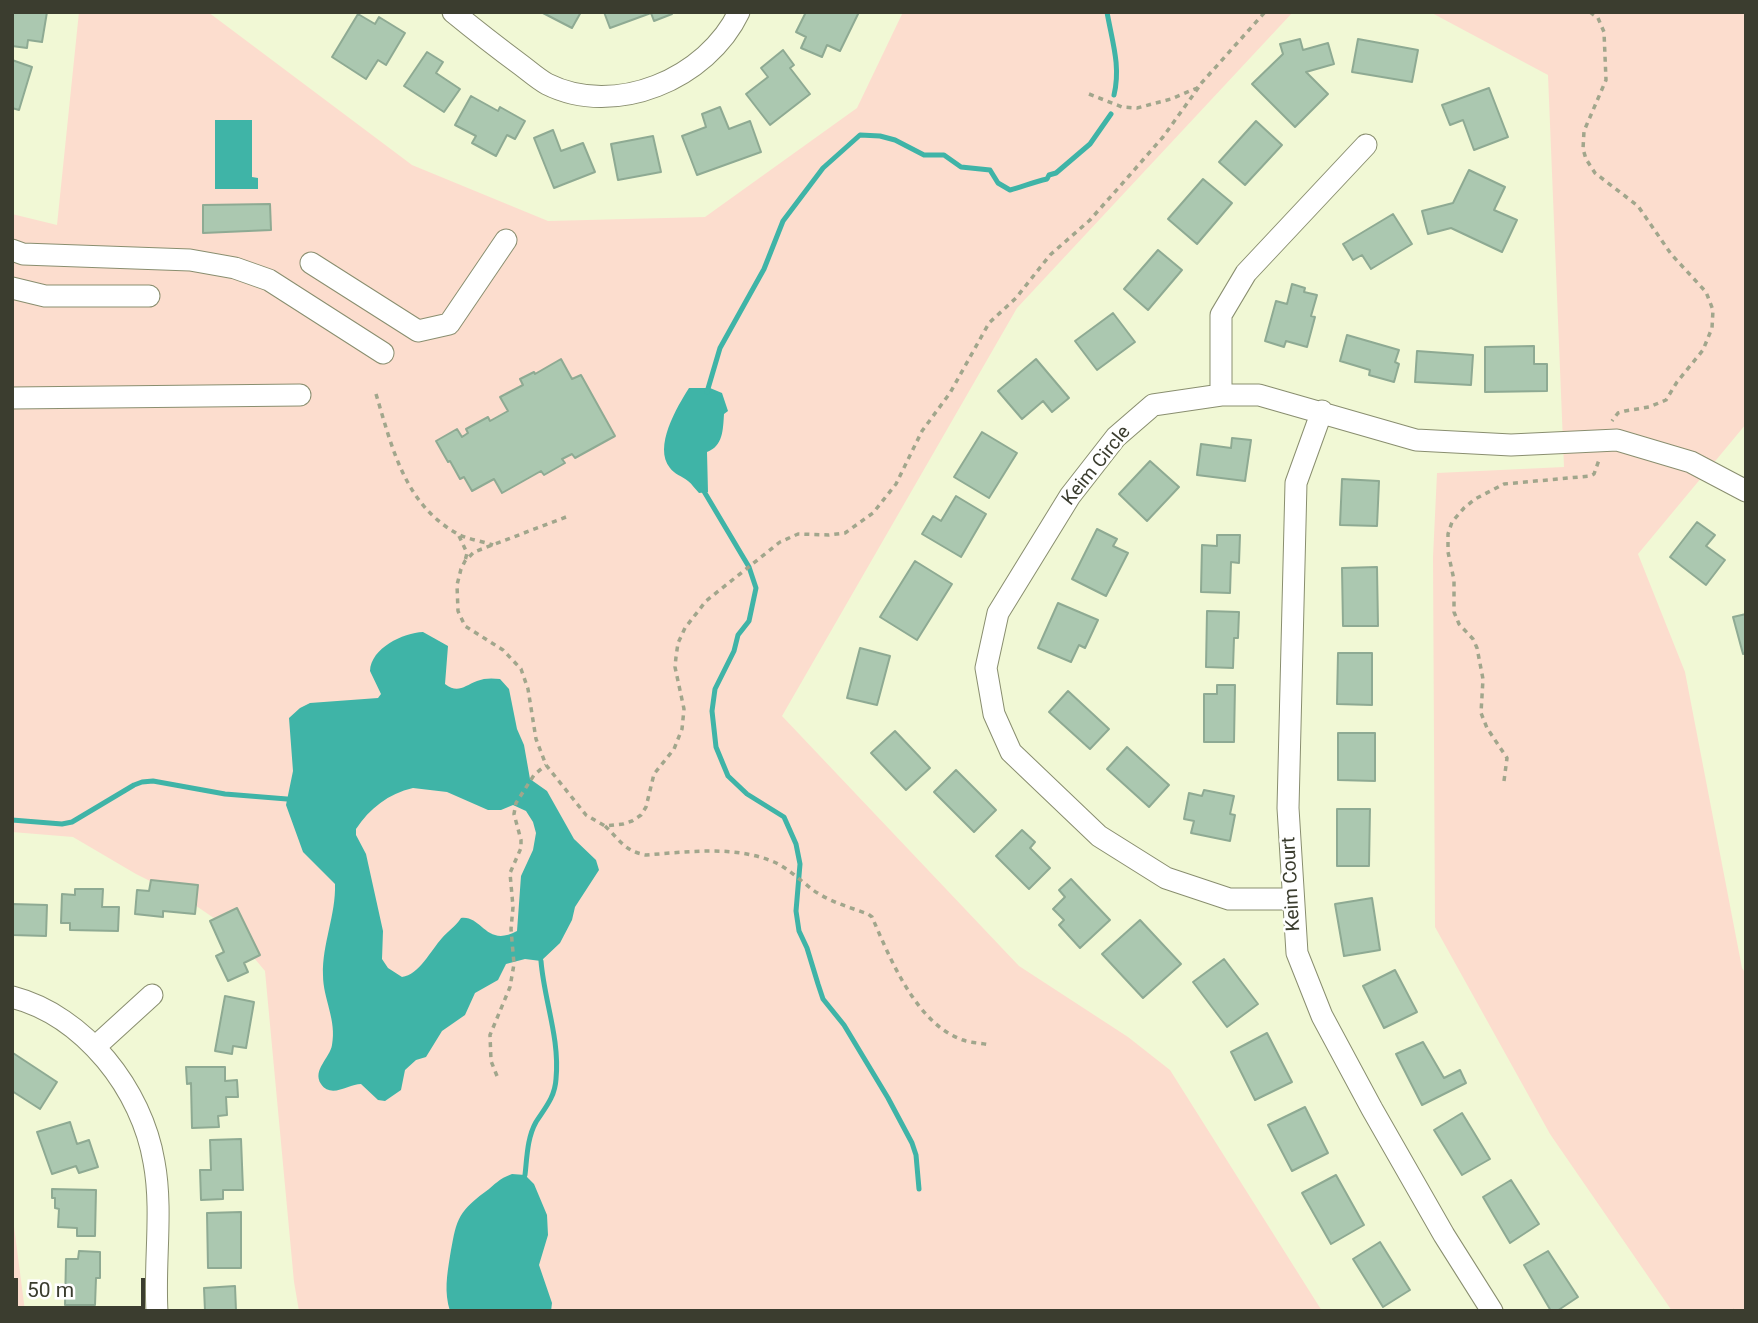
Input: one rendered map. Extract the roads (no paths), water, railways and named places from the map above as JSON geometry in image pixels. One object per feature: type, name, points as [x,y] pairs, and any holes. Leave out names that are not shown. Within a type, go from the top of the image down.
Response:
[{"type":"street","points":[[453,12],[545,83],[577,95],[615,95],[664,85],[707,57],[732,27],[739,12]]},
{"type":"street","points":[[1221,395],[1221,315],[1246,273],[1366,145]]},
{"type":"street","points":[[311,263],[418,331],[449,324],[506,240]]},
{"type":"street","points":[[12,250],[23,254],[190,260],[235,268],[269,280],[383,353]]},
{"type":"street","points":[[12,288],[45,296],[149,296]]},
{"type":"street","name":"Keim Circle","points":[[1293,899],[1229,899],[1167,878],[1099,836],[1011,752],[994,714],[986,668],[999,613],[1070,496],[1116,437],[1153,405],[1221,395],[1259,395],[1416,440],[1511,445],[1618,440],[1692,462],[1746,491]]},
{"type":"street","points":[[12,398],[300,396]]},
{"type":"street","name":"Keim Court","points":[[1322,411],[1296,483],[1288,807],[1297,953],[1322,1016],[1444,1235],[1492,1311]]},
{"type":"street","points":[[95,1047],[152,995]]},
{"type":"street","points":[[12,997],[30,1002],[55,1015],[95,1047],[121,1080],[143,1117],[155,1163],[157,1311]]},
{"type":"water","points":[[215,120],[252,120],[252,177],[258,178],[258,189],[215,189]]},
{"type":"water","points":[[689,388],[710,388],[722,393],[728,411],[724,414],[719,442],[707,452],[708,492],[699,493],[672,470],[665,459],[665,438]]},
{"type":"water","points":[[423,632],[448,646],[445,684],[450,687],[461,688],[480,680],[494,678],[500,679],[509,689],[530,779],[547,791],[574,839],[596,860],[599,870],[575,907],[572,920],[560,943],[541,961],[525,959],[506,964],[498,980],[475,993],[465,1015],[442,1031],[426,1057],[416,1060],[405,1070],[401,1090],[385,1101],[378,1100],[361,1084],[335,1091],[325,1088],[319,1079],[320,1069],[331,1050],[333,1036],[323,963],[335,884],[303,852],[286,805],[293,771],[289,718],[310,703],[378,698],[381,694],[370,671],[376,655],[389,643]],"holes":[[[413,788],[447,792],[488,810],[501,810],[513,805],[526,811],[533,822],[536,833],[533,850],[521,876],[517,931],[498,936],[468,918],[461,918],[419,967],[402,977],[388,968],[382,959],[383,931],[366,854],[356,835],[356,829],[374,808],[396,794]]]},
{"type":"water","points":[[512,1174],[525,1175],[534,1184],[547,1215],[548,1235],[539,1265],[552,1303],[551,1311],[450,1311],[447,1277],[459,1220],[475,1199]]},
{"type":"waterway","points":[[1107,12],[1116,64],[1114,95]]},
{"type":"waterway","points":[[707,392],[720,348],[764,269],[783,221],[823,168],[860,135],[895,140],[924,155],[944,155],[961,167],[990,170],[998,183],[1010,190],[1047,179],[1049,175],[1056,173],[1090,144],[1111,114]]},
{"type":"waterway","points":[[702,488],[749,567],[756,588],[749,621],[738,635],[734,651],[715,689],[712,711],[716,747],[728,776],[747,794],[784,817],[796,844],[800,864],[796,911],[799,931],[823,999],[844,1025],[912,1143],[916,1155],[919,1189]]},
{"type":"waterway","points":[[12,820],[62,824],[72,822],[134,785],[153,781],[225,794],[287,799]]},
{"type":"waterway","points":[[525,1175],[531,1135],[552,1097],[556,1079],[556,1049],[541,961]]}]
